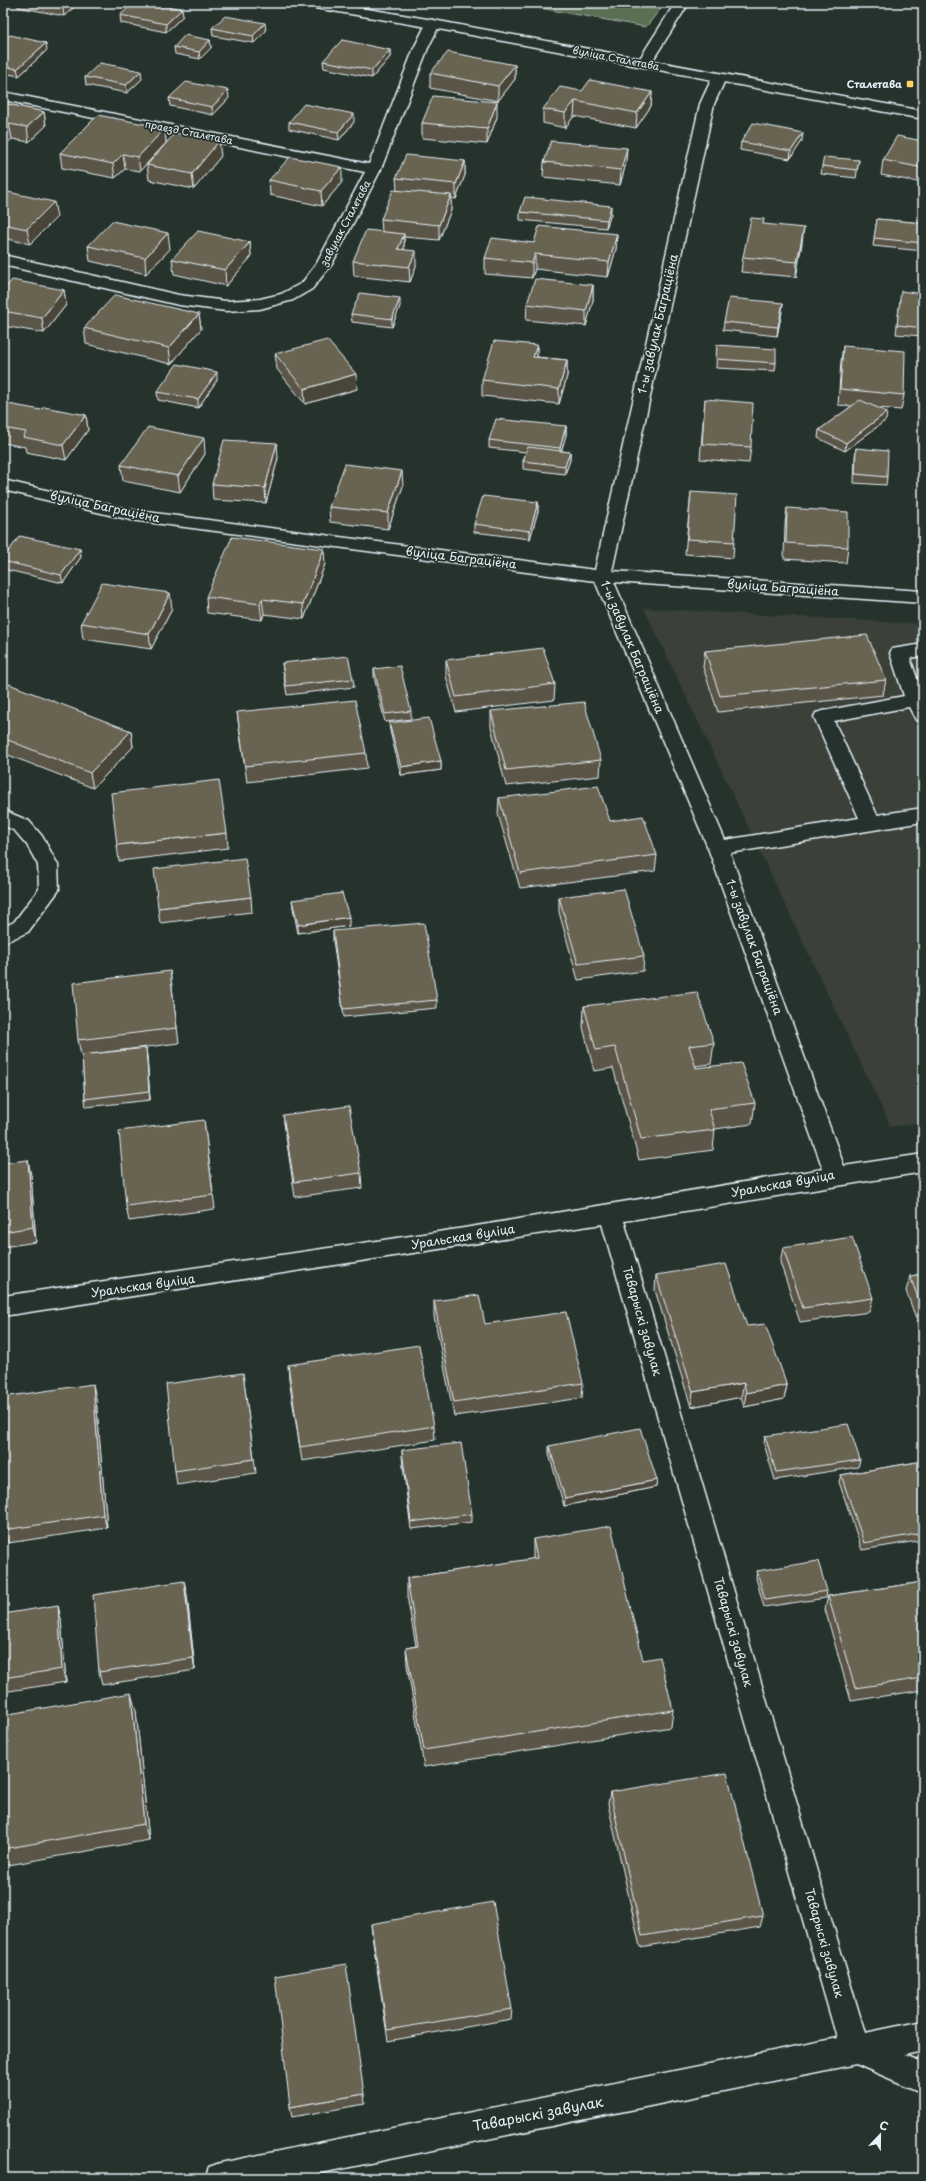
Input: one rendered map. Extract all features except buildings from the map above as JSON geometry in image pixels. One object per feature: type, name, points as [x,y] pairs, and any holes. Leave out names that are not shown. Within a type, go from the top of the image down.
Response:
[{"type":"street","name":"вуліца Сталетава","points":[[309,3],[433,24],[923,115]]},
{"type":"street","points":[[644,63],[682,3]]},
{"type":"street","name":"завулак Сталетава","points":[[3,260],[179,300],[226,306],[260,304],[287,297],[306,286],[324,264],[374,169],[421,48],[433,24]]},
{"type":"street","name":"1-ы завулак Баграціёна","points":[[719,78],[706,104],[602,576],[718,848],[836,1175]]},
{"type":"street","name":"праезд Сталетава","points":[[3,96],[374,169]]},
{"type":"street","name":"вуліца Баграціёна","points":[[3,485],[131,515],[602,576],[923,597]]},
{"type":"street","points":[[871,823],[823,718],[919,708],[899,653],[923,650]]},
{"type":"street","points":[[718,848],[923,815]]},
{"type":"street","points":[[3,817],[22,826],[35,840],[48,865],[49,890],[21,927],[3,936]]},
{"type":"street","name":"Уральская вуліца","points":[[3,1306],[245,1271],[611,1214],[836,1175],[923,1163]]},
{"type":"street","name":"Таварыскі завулак","points":[[220,2178],[855,2049],[611,1214]]},
{"type":"street","points":[[855,2049],[923,2036]]},
{"type":"street","points":[[855,2049],[923,2078]]},
{"type":"shaded area","points":[[644,608],[923,624],[923,1122],[891,1127]]},
{"type":"green space","points":[[512,3],[665,3],[646,27]]},
{"type":"place","name":"Сталетава","points":[[910,84]]}]
